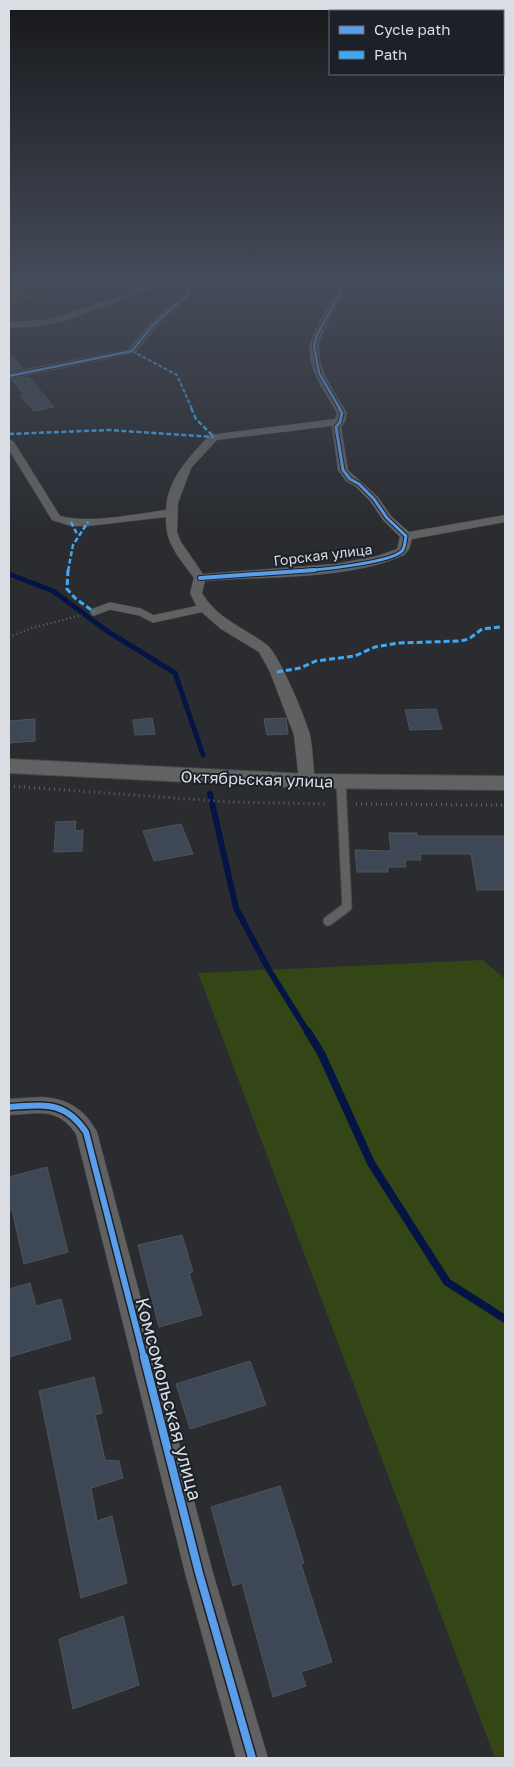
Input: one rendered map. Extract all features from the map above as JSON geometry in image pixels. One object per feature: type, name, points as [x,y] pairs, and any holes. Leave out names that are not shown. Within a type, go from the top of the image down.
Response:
[{"type":"main road","name":"Октябрьская улица","points":[[9,766],[307,781],[505,783]]},
{"type":"street","points":[[9,376],[78,361]]},
{"type":"street","points":[[318,361],[320,373],[342,412],[340,422],[336,427],[343,470],[350,479],[359,484],[374,499],[387,518],[406,536],[505,519]]},
{"type":"street","points":[[307,781],[302,735],[277,672],[264,649],[226,626],[204,608],[196,593],[200,578],[175,542],[171,532],[172,503],[186,467],[214,437],[340,422]]},
{"type":"street","points":[[9,442],[56,518],[71,522],[88,522],[172,512]]},
{"type":"street","name":"Горская улица","points":[[200,578],[296,572],[368,562],[403,550],[406,536]]},
{"type":"street","name":"Комсомольская улица","points":[[9,1107],[60,1107],[73,1113],[86,1132],[199,1574],[252,1758]]},
{"type":"lane","points":[[94,612],[110,606],[140,612],[153,619],[204,608]]},
{"type":"lane","points":[[328,921],[347,906],[341,782]]},
{"type":"path","points":[[9,637],[32,628],[74,618]]},
{"type":"path","points":[[9,786],[230,802],[330,804]]},
{"type":"path","points":[[349,804],[505,804]]},
{"type":"green space","points":[[483,960],[505,979],[505,1758],[495,1758],[198,973]]},
{"type":"building","points":[[9,361],[17,361],[22,368],[9,371]]},
{"type":"building","points":[[29,377],[54,407],[34,411],[20,396],[24,395],[12,380]]},
{"type":"building","points":[[436,709],[442,729],[410,730],[405,710]]},
{"type":"building","points":[[152,718],[155,734],[135,735],[133,720]]},
{"type":"building","points":[[286,718],[288,734],[267,735],[264,719]]},
{"type":"building","points":[[35,719],[35,741],[9,743],[9,721]]},
{"type":"building","points":[[76,821],[75,831],[83,830],[82,851],[54,852],[56,822]]},
{"type":"building","points":[[181,824],[193,854],[154,861],[143,831]]},
{"type":"building","points":[[389,833],[417,833],[417,836],[505,836],[505,890],[477,890],[471,854],[420,854],[421,860],[405,860],[406,867],[388,867],[388,872],[357,872],[355,850],[391,851]]},
{"type":"building","points":[[47,1167],[68,1252],[24,1264],[12,1210],[9,1211],[9,1177]]},
{"type":"building","points":[[182,1235],[193,1272],[189,1273],[202,1315],[159,1327],[138,1245]]},
{"type":"building","points":[[30,1283],[36,1306],[61,1299],[71,1339],[9,1357],[9,1289]]},
{"type":"building","points":[[250,1361],[266,1405],[190,1429],[176,1384]]},
{"type":"building","points":[[94,1377],[102,1413],[95,1415],[105,1460],[119,1461],[123,1478],[91,1488],[97,1521],[112,1516],[127,1583],[81,1598],[39,1391]]},
{"type":"building","points":[[280,1486],[304,1563],[301,1564],[332,1662],[301,1672],[306,1686],[273,1697],[242,1583],[233,1586],[211,1507]]},
{"type":"building","points":[[123,1616],[139,1685],[73,1709],[59,1639]]},
{"type":"waterway","points":[[9,574],[53,591],[107,631],[175,673],[203,755]]},
{"type":"waterway","points":[[210,794],[236,908],[269,970],[309,1034]]},
{"type":"waterway","points":[[308,1032],[321,1053],[371,1163],[447,1282],[505,1319]]},
{"type":"marked path","points":[[152,361],[177,375],[196,419],[214,437]]},
{"type":"marked path","points":[[9,434],[109,430],[214,437]]},
{"type":"marked path","points":[[71,522],[77,534]]},
{"type":"marked path","points":[[88,522],[77,537],[70,553],[67,589],[75,598],[94,612]]},
{"type":"marked path","points":[[277,672],[300,668],[316,661],[355,656],[375,647],[398,643],[460,641],[469,639],[482,629],[500,627]]},
{"type":"cycle path","points":[[9,376],[81,361]]},
{"type":"cycle path","points":[[200,578],[335,568],[380,559],[402,551],[406,536],[387,518],[374,499],[359,484],[350,479],[343,470],[336,427],[340,422],[342,413],[319,373],[317,361]]},
{"type":"cycle path","points":[[9,1107],[43,1105],[62,1108],[70,1113],[86,1132],[199,1573],[252,1758]]}]
